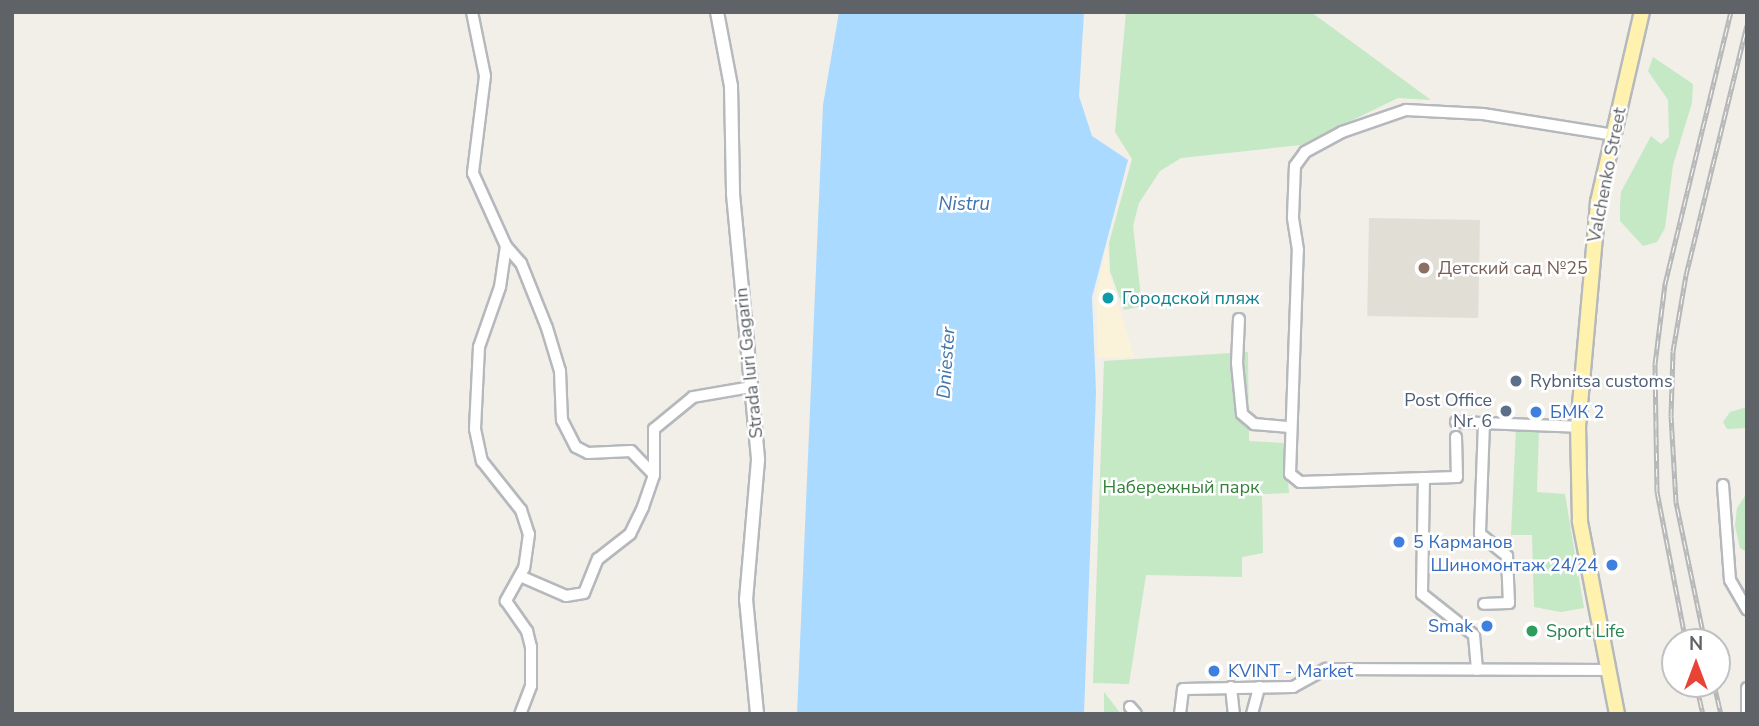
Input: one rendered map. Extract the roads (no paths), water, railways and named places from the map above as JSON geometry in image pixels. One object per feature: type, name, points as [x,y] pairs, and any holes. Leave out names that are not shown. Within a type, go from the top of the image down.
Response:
[{"type":"main road","name":"Strada Iuri Gagarin","points":[[717,12],[731,86],[733,194],[759,490],[746,615],[757,714]]},
{"type":"main road","name":"Valchenko Street","points":[[1617,714],[1580,521],[1578,427],[1593,237],[1642,12]]},
{"type":"street","points":[[472,12],[482,48],[485,76],[472,163],[482,194],[506,246],[522,263],[554,348],[562,381],[562,420],[576,447],[588,453],[632,451],[654,475]]},
{"type":"street","points":[[1456,437],[1457,477],[1300,482],[1290,474],[1298,250],[1295,166],[1305,152],[1382,114],[1406,110],[1483,114],[1614,135]]},
{"type":"street","points":[[506,246],[500,287],[479,347],[475,429],[482,461],[524,516],[529,550],[520,576],[506,601],[527,631],[531,647],[531,686],[520,714]]},
{"type":"street","points":[[1239,319],[1237,363],[1242,414],[1254,424],[1290,427]]},
{"type":"street","points":[[520,576],[566,596],[584,593],[598,559],[630,534],[654,475],[654,429],[678,406],[702,394],[751,387]]},
{"type":"street","points":[[1456,422],[1578,427]]},
{"type":"street","points":[[1484,423],[1480,534],[1507,556],[1509,603],[1484,604]]},
{"type":"street","points":[[1424,478],[1422,594],[1474,635],[1477,670]]},
{"type":"street","points":[[1723,485],[1730,580],[1747,609]]},
{"type":"street","points":[[1180,714],[1183,689],[1298,685],[1326,670],[1608,670]]},
{"type":"street","points":[[1231,687],[1234,714]]},
{"type":"street","points":[[1252,714],[1259,687]]},
{"type":"street","points":[[1746,714],[1747,688]]},
{"type":"water","name":"Nistru","points":[[839,12],[1084,12],[1079,96],[1092,136],[1128,160],[1092,297],[1096,392],[1084,714],[797,714],[823,105]]},
{"type":"railway","points":[[1683,628],[1657,492],[1655,364],[1665,284],[1731,12]]},
{"type":"railway","points":[[1702,628],[1676,502],[1671,416],[1673,351],[1686,275],[1747,25]]},
{"type":"railway","points":[[1699,698],[1703,714]]},
{"type":"railway","points":[[1717,698],[1721,714]]},
{"type":"place","name":"Детский сад №25","points":[[1424,268]]},
{"type":"place","name":"Городской пляж","points":[[1108,298]]},
{"type":"place","name":"Rybnitsa customs","points":[[1516,381]]},
{"type":"place","name":"Post Office Nr. 6","points":[[1506,411]]},
{"type":"place","name":"БМК 2","points":[[1536,412]]},
{"type":"place","name":"5 Карманов","points":[[1399,542]]},
{"type":"place","name":"Шиномонтаж 24/24","points":[[1612,565]]},
{"type":"place","name":"Smak","points":[[1487,626]]},
{"type":"place","name":"Sport Life","points":[[1532,631]]},
{"type":"place","name":"KVINT - Market","points":[[1214,671]]},
{"type":"water label","name":"Dniester","points":[[947,363]]},
{"type":"park label","name":"Набережный парк","points":[[1181,487]]}]
